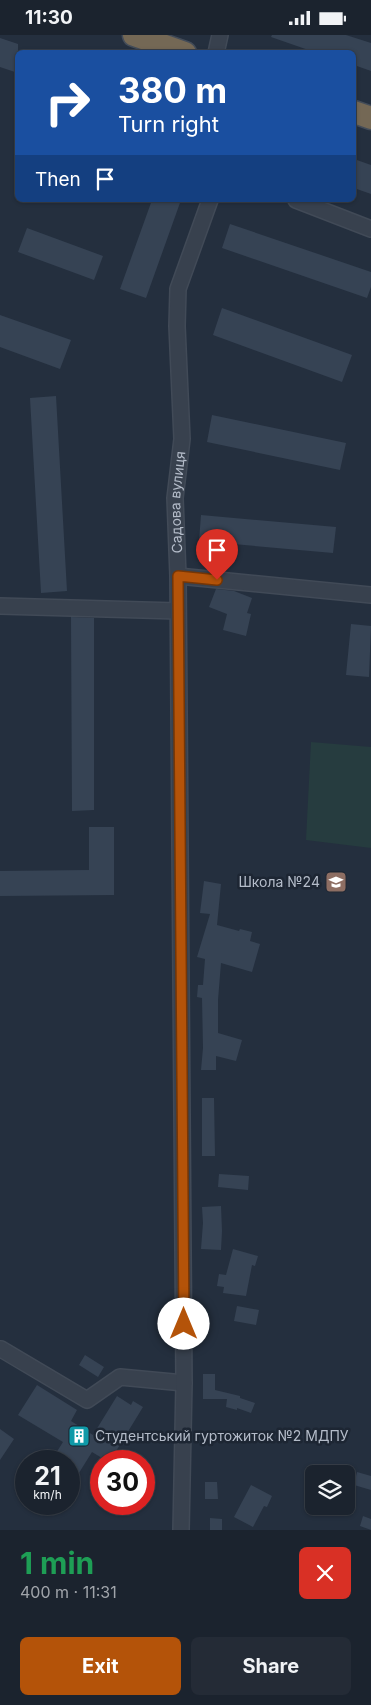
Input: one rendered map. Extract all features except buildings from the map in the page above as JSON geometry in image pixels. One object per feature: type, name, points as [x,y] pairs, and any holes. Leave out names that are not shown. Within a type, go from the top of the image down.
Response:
[{"type":"highway","points":[[134,35],[176,50]]},
{"type":"highway","points":[[356,113],[371,118]]},
{"type":"street","points":[[217,50],[220,35]]},
{"type":"street","name":"Садова вулиця","points":[[180,1530],[184,1383],[178,576],[175,498],[182,439],[177,326],[178,289],[209,202]]},
{"type":"street","points":[[301,202],[371,229]]},
{"type":"street","points":[[178,576],[371,595]]},
{"type":"street","points":[[0,606],[178,611]]},
{"type":"street","points":[[0,1350],[86,1401],[120,1377],[184,1383]]},
{"type":"green space","points":[[311,742],[371,747],[371,848],[306,840]]},
{"type":"place","name":"Школа №24","points":[[336,882]]},
{"type":"place","name":"Студентський гуртожиток №2 МДПУ","points":[[79,1436]]},
{"type":"route","points":[[184,1324],[178,576],[217,580]]}]
